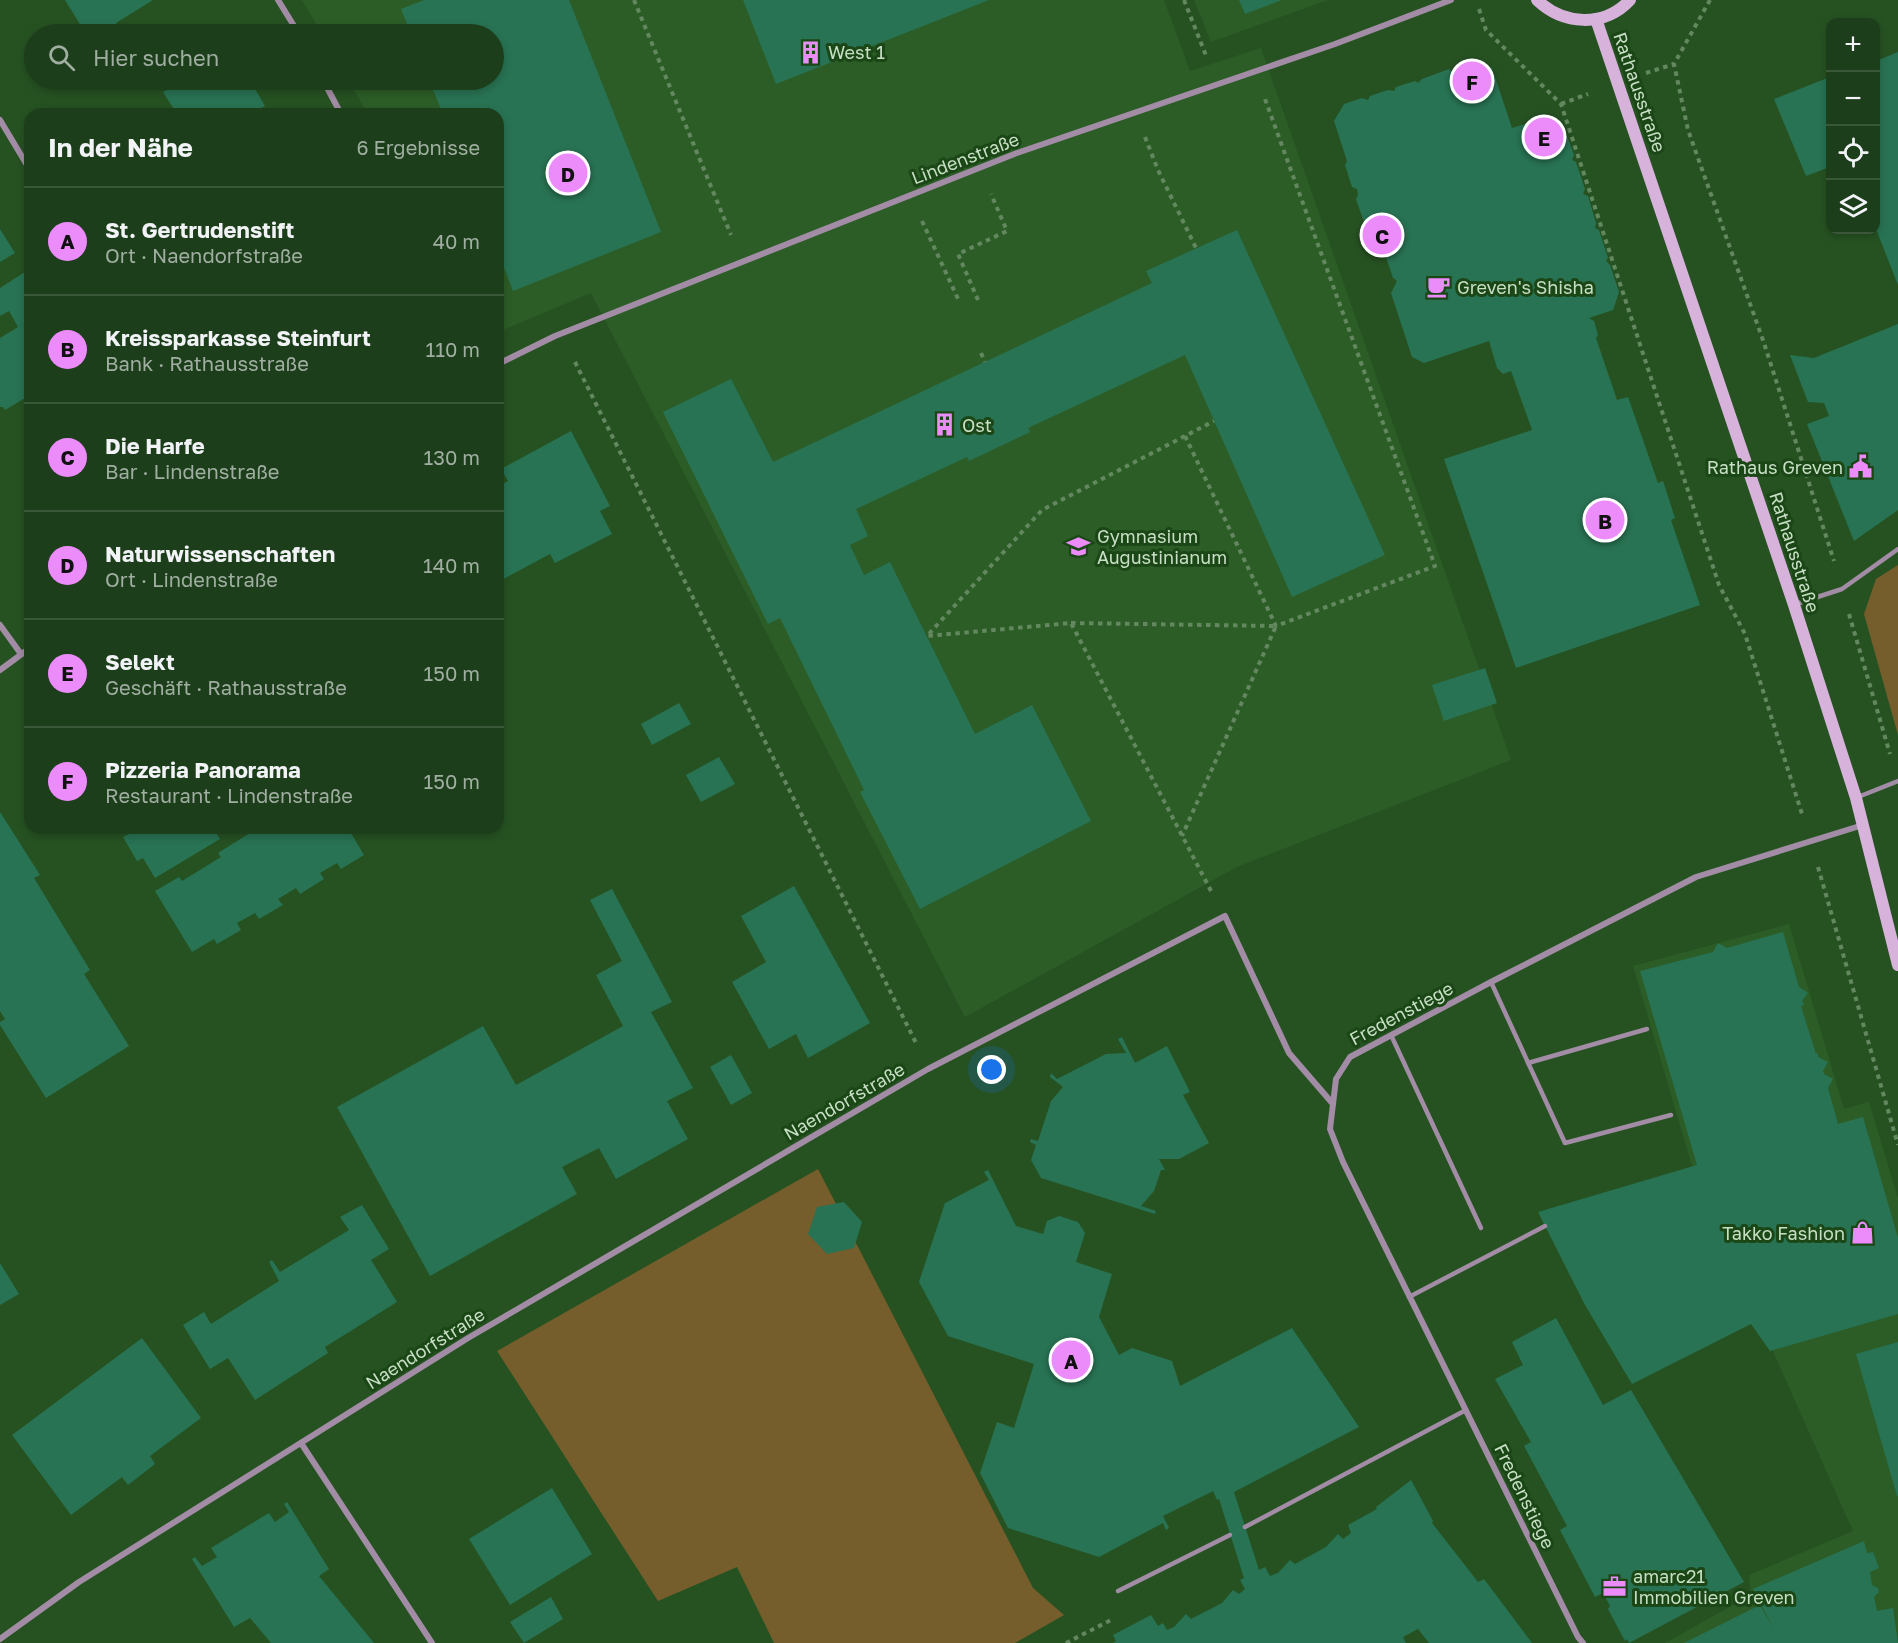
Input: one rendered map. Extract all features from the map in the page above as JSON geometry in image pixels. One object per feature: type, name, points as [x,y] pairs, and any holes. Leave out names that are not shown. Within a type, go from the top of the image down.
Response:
[{"type":"street","points":[[278,0],[293,24]]},
{"type":"street","name":"Lindenstraße","points":[[504,361],[555,336],[1017,153],[1335,44],[1451,0]]},
{"type":"street","points":[[1537,0],[1547,10],[1566,18],[1587,21],[1596,20],[1616,11],[1630,0]]},
{"type":"street","name":"Rathausstraße","points":[[1596,20],[1794,605],[1856,798],[1898,965]]},
{"type":"street","points":[[328,90],[338,108]]},
{"type":"street","points":[[0,120],[24,160]]},
{"type":"street","points":[[0,625],[21,654]]},
{"type":"street","points":[[0,670],[24,652]]},
{"type":"street","name":"Fredenstiege","points":[[1583,1643],[1343,1162],[1330,1129],[1336,1079],[1350,1057],[1696,877],[1864,825]]},
{"type":"street","points":[[1225,916],[1288,1053],[1333,1104]]},
{"type":"street","name":"Naendorfstraße","points":[[0,1639],[80,1582],[468,1338],[928,1069],[1225,916]]},
{"type":"street","points":[[301,1443],[432,1643]]},
{"type":"lane","points":[[1794,605],[1842,589],[1898,549]]},
{"type":"lane","points":[[1856,798],[1898,781]]},
{"type":"lane","points":[[1491,982],[1565,1143],[1671,1115]]},
{"type":"lane","points":[[1528,1064],[1647,1029]]},
{"type":"lane","points":[[1391,1035],[1481,1228]]},
{"type":"lane","points":[[1409,1298],[1545,1226]]},
{"type":"lane","points":[[1245,1527],[1466,1410]]},
{"type":"lane","points":[[1118,1591],[1230,1535]]},
{"type":"path","points":[[634,0],[732,238]]},
{"type":"path","points":[[1184,0],[1216,83]]},
{"type":"path","points":[[1476,0],[1486,30],[1561,104],[1719,585],[1745,634],[1811,842],[1898,1145]]},
{"type":"path","points":[[1710,0],[1674,64],[1688,130],[1764,343],[1810,483],[1892,758]]},
{"type":"path","points":[[1214,421],[1042,510],[927,636],[1071,623],[1276,626],[1435,566],[1264,95]]},
{"type":"path","points":[[1142,128],[1158,170],[1196,248]]},
{"type":"path","points":[[978,300],[958,254],[1006,231],[988,188]]},
{"type":"path","points":[[920,215],[959,301]]},
{"type":"path","points":[[981,353],[985,362]]},
{"type":"path","points":[[575,362],[928,1069]]},
{"type":"path","points":[[1182,836],[1276,626],[1185,436]]},
{"type":"path","points":[[1071,623],[1225,916]]},
{"type":"path","points":[[1066,1643],[1127,1611],[1118,1591]]},
{"type":"shaded area","name":"Gymnasium Augustinianum","points":[[302,0],[1164,0],[1190,71],[1261,48],[1511,760],[1237,867],[965,1017],[591,293],[504,329],[504,108],[364,108],[354,90],[504,90],[504,24],[316,24]]},
{"type":"shaded area","points":[[1194,0],[1328,0],[1211,42]]},
{"type":"shaded area","points":[[1898,565],[1898,735],[1864,614],[1876,579]]},
{"type":"shaded area","points":[[1789,924],[1844,1109],[1869,1102],[1898,1198],[1898,1643],[1665,1643],[1751,1595],[1749,1575],[1853,1531],[1695,1176],[1633,966]]},
{"type":"shaded area","points":[[818,1169],[1033,1588],[1064,1615],[1015,1643],[774,1643],[737,1567],[658,1601],[497,1351]]},
{"type":"building","points":[[65,0],[153,0],[117,24],[80,24]]},
{"type":"building","points":[[424,0],[569,0],[661,232],[513,291],[504,268],[504,108],[441,108],[433,90],[504,90],[504,24],[407,24],[401,9]]},
{"type":"building","name":"West 1","points":[[743,0],[989,0],[776,84]]},
{"type":"building","points":[[1239,0],[1282,0],[1245,14]]},
{"type":"building","points":[[1898,52],[1898,285],[1878,234],[1880,234],[1880,59]]},
{"type":"building","points":[[1474,61],[1492,68],[1512,128],[1548,117],[1564,128],[1574,155],[1572,160],[1576,162],[1585,189],[1583,194],[1588,196],[1596,223],[1595,228],[1599,230],[1608,258],[1606,261],[1610,265],[1619,292],[1613,310],[1589,318],[1594,321],[1598,335],[1596,338],[1617,400],[1628,397],[1658,483],[1663,481],[1675,518],[1671,520],[1700,605],[1516,668],[1444,459],[1532,430],[1511,371],[1503,374],[1497,368],[1489,341],[1424,363],[1412,357],[1391,293],[1397,281],[1393,278],[1380,240],[1382,235],[1369,229],[1368,224],[1364,222],[1356,199],[1357,189],[1352,187],[1345,165],[1347,161],[1334,121],[1344,104],[1362,98],[1368,100],[1370,96],[1388,90],[1394,91],[1396,87],[1415,81],[1418,83],[1422,79],[1449,69],[1452,72],[1457,67]]},
{"type":"building","points":[[1826,79],[1826,168],[1806,176],[1774,99]]},
{"type":"building","points":[[166,90],[256,90],[265,106],[262,108],[173,108],[163,92]]},
{"type":"building","points":[[0,229],[15,253],[0,262]]},
{"type":"building","name":"Ost","points":[[1237,230],[1385,555],[1292,597],[1185,355],[1028,428],[1030,432],[969,461],[967,457],[856,509],[868,536],[850,545],[864,575],[890,562],[975,734],[1032,705],[1091,821],[920,909],[860,792],[864,790],[780,618],[768,624],[663,412],[731,379],[773,462],[1152,283],[1146,271]]},
{"type":"building","points":[[24,273],[24,399],[5,410],[0,407],[0,338],[18,327],[9,311],[0,316],[0,288]]},
{"type":"building","name":"Rathaus Greven","points":[[1898,324],[1898,510],[1854,541],[1807,424],[1829,416],[1824,403],[1808,402],[1790,355],[1814,358]]},
{"type":"building","points":[[571,431],[610,506],[600,511],[612,534],[555,563],[550,554],[504,579],[504,483],[508,481],[504,474],[504,467]]},
{"type":"building","points":[[1485,668],[1497,703],[1444,721],[1432,685]]},
{"type":"building","points":[[679,703],[691,724],[652,745],[641,724]]},
{"type":"building","points":[[719,757],[735,784],[701,802],[686,775]]},
{"type":"building","points":[[0,812],[40,875],[34,878],[90,970],[84,974],[129,1046],[46,1098],[0,1025],[0,1022],[5,1019],[0,1011]]},
{"type":"building","points":[[129,834],[217,834],[220,839],[155,878],[143,858],[137,861],[123,837]]},
{"type":"building","points":[[248,834],[352,834],[364,855],[341,869],[337,863],[320,873],[324,879],[300,894],[296,888],[278,899],[283,905],[259,919],[255,913],[237,923],[241,930],[217,944],[214,939],[192,952],[155,891],[179,877],[182,881],[221,857],[218,853]]},
{"type":"building","points":[[794,886],[870,1023],[808,1058],[796,1034],[769,1049],[732,982],[766,962],[741,916]]},
{"type":"building","points":[[612,889],[672,1002],[651,1012],[693,1088],[667,1101],[688,1139],[616,1179],[599,1148],[562,1167],[577,1194],[430,1276],[337,1107],[483,1026],[516,1085],[623,1026],[596,975],[622,961],[590,900]]},
{"type":"building","points":[[1783,932],[1799,987],[1808,993],[1802,1001],[1804,1005],[1801,1006],[1816,1054],[1818,1053],[1818,1057],[1828,1062],[1823,1071],[1833,1079],[1828,1088],[1838,1124],[1863,1117],[1898,1238],[1898,1314],[1770,1351],[1751,1324],[1632,1384],[1585,1305],[1538,1212],[1697,1165],[1640,971],[1713,952],[1718,943],[1727,948]]},
{"type":"building","points":[[1122,1037],[1135,1063],[1167,1046],[1190,1092],[1183,1095],[1209,1143],[1179,1159],[1159,1159],[1165,1170],[1161,1170],[1154,1191],[1141,1206],[1156,1211],[1155,1214],[1041,1178],[1031,1160],[1036,1145],[1030,1142],[1031,1139],[1038,1141],[1051,1101],[1063,1087],[1050,1077],[1051,1073],[1057,1079],[1106,1054],[1126,1053],[1118,1039]]},
{"type":"building","points":[[731,1055],[752,1093],[731,1105],[710,1067]]},
{"type":"building","points":[[988,1170],[1016,1226],[1043,1234],[1047,1221],[1059,1216],[1078,1222],[1085,1233],[1076,1262],[1112,1274],[1099,1317],[1119,1355],[1132,1348],[1172,1361],[1180,1386],[1292,1328],[1359,1427],[1234,1492],[1259,1570],[1265,1567],[1270,1576],[1278,1573],[1290,1560],[1295,1564],[1326,1547],[1338,1534],[1343,1539],[1351,1533],[1348,1525],[1377,1509],[1376,1507],[1411,1480],[1432,1523],[1478,1582],[1484,1579],[1532,1643],[1429,1643],[1418,1629],[1403,1637],[1406,1643],[1113,1643],[1116,1641],[1113,1635],[1151,1615],[1158,1626],[1163,1623],[1167,1630],[1174,1627],[1186,1614],[1191,1619],[1222,1603],[1233,1590],[1239,1594],[1245,1589],[1240,1580],[1244,1578],[1219,1499],[1217,1500],[1213,1491],[1163,1516],[1169,1528],[1166,1530],[1163,1523],[1099,1557],[1008,1528],[980,1473],[997,1422],[1014,1428],[1034,1364],[948,1336],[919,1282],[945,1203],[989,1180],[984,1172]]},
{"type":"building","points":[[844,1202],[862,1222],[854,1248],[827,1254],[808,1234],[817,1207]]},
{"type":"building","points":[[362,1205],[389,1249],[371,1260],[397,1302],[325,1347],[328,1353],[255,1400],[228,1358],[210,1369],[183,1325],[204,1312],[211,1324],[279,1281],[269,1262],[272,1260],[280,1272],[349,1230],[340,1217]]},
{"type":"building","points":[[0,1263],[19,1294],[0,1305]]},
{"type":"building","points":[[1556,1318],[1603,1405],[1631,1390],[1744,1582],[1629,1643],[1627,1639],[1625,1641],[1608,1609],[1610,1606],[1603,1593],[1595,1597],[1560,1530],[1567,1526],[1524,1446],[1531,1442],[1495,1379],[1523,1365],[1512,1342]]},
{"type":"building","points":[[142,1338],[201,1418],[150,1456],[155,1464],[128,1485],[122,1477],[71,1515],[12,1435]]},
{"type":"building","points":[[1898,1342],[1898,1496],[1897,1496],[1856,1354]]},
{"type":"building","points":[[552,1488],[592,1554],[510,1605],[469,1539]]},
{"type":"building","points":[[287,1502],[329,1569],[319,1576],[374,1643],[271,1643],[250,1618],[234,1627],[192,1559],[195,1557],[202,1566],[217,1557],[211,1548],[269,1513],[275,1522],[289,1512],[284,1504]]},
{"type":"building","points":[[1864,1541],[1867,1553],[1873,1552],[1879,1568],[1870,1572],[1872,1585],[1878,1588],[1879,1592],[1874,1597],[1877,1611],[1893,1608],[1898,1643],[1684,1643],[1760,1605],[1774,1629],[1753,1589]]},
{"type":"building","points":[[551,1597],[563,1619],[524,1643],[510,1622]]},
{"type":"place","name":"West 1","points":[[810,52]]},
{"type":"place","name":"Pizzeria Panorama","points":[[1472,81]]},
{"type":"place","name":"Selekt","points":[[1544,137]]},
{"type":"place","name":"Naturwissenschaften","points":[[568,173]]},
{"type":"place","name":"Die Harfe","points":[[1382,235]]},
{"type":"place","name":"Greven's Shisha","points":[[1439,287]]},
{"type":"place","name":"Ost","points":[[944,425]]},
{"type":"place","name":"Rathaus Greven","points":[[1861,467]]},
{"type":"place","name":"Kreissparkasse Steinfurt","points":[[1605,520]]},
{"type":"place","name":"Gymnasium Augustinianum","points":[[1079,546]]},
{"type":"place","name":"Takko Fashion","points":[[1863,1233]]},
{"type":"place","name":"St. Gertrudenstift","points":[[1071,1360]]},
{"type":"place","name":"amarc21 Immobilien Greven","points":[[1615,1586]]}]
